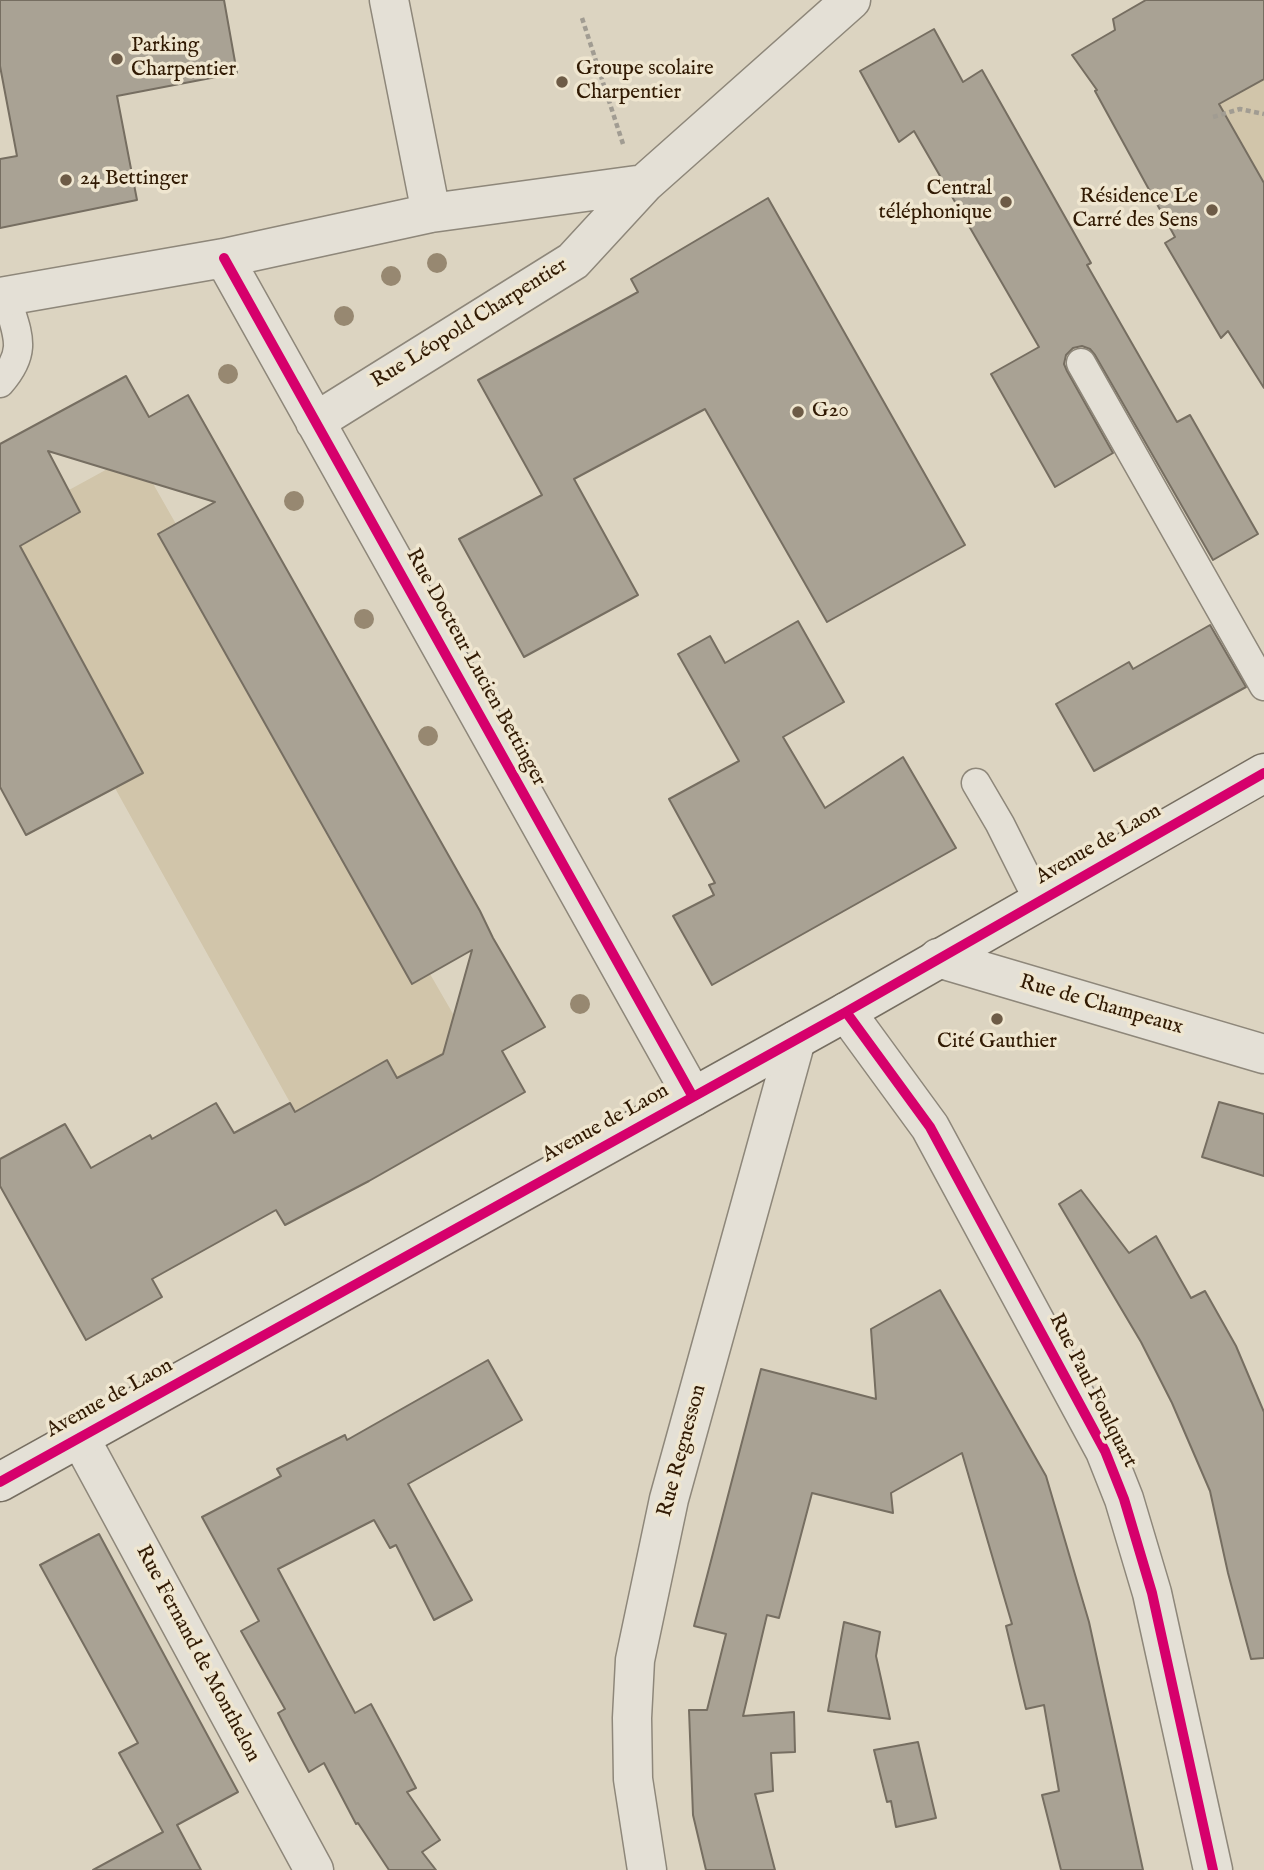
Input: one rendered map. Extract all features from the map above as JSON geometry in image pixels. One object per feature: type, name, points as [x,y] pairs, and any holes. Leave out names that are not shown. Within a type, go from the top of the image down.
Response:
[{"type":"street","points":[[389,0],[431,213]]},
{"type":"street","name":"Rue Léopold Charpentier","points":[[315,422],[573,261],[639,185],[851,0]]},
{"type":"street","points":[[3,297],[224,258],[431,213],[639,185]]},
{"type":"street","name":"Rue Docteur Lucien Bettinger","points":[[224,258],[693,1097]]},
{"type":"street","name":"Avenue de Laon","points":[[0,1482],[846,1012],[1264,773]]},
{"type":"street","name":"Rue de Champeaux","points":[[938,958],[1264,1054]]},
{"type":"street","name":"Rue Paul Foulquart","points":[[846,1012],[930,1127],[1105,1451],[1124,1499],[1152,1593],[1213,1870]]},
{"type":"street","name":"Rue Regnesson","points":[[647,1870],[633,1779],[635,1660],[669,1499],[796,1040]]},
{"type":"street","name":"Rue Fernand de Monthelon","points":[[80,1438],[314,1870]]},
{"type":"lane","points":[[0,383],[12,369],[20,342],[3,297]]},
{"type":"lane","points":[[1081,363],[1264,686]]},
{"type":"lane","name":"Avenue de Laon","points":[[976,783],[1039,902]]},
{"type":"path","points":[[582,18],[639,185]]},
{"type":"path","points":[[1213,117],[1240,109],[1264,114]]},
{"type":"shaded area","points":[[1264,79],[1264,183],[1229,123],[1219,129],[1217,93]]},
{"type":"shaded area","points":[[122,461],[143,466],[176,524],[158,535],[200,610],[247,648],[228,660],[270,733],[289,723],[317,773],[298,783],[340,859],[360,848],[387,898],[369,909],[412,984],[430,974],[460,1026],[456,1048],[398,1080],[386,1060],[311,1103],[307,1133],[115,788],[143,772],[20,546],[80,513],[69,490]]},
{"type":"building","name":"Parking Charpentier","points":[[0,0],[224,0],[237,73],[117,96],[137,200],[0,228],[0,159],[17,156],[0,66]]},
{"type":"building","name":"Résidence Le Carré des Sens","points":[[1146,0],[1264,0],[1264,79],[1219,104],[1264,183],[1264,388],[1228,331],[1221,338],[1165,243],[1175,237],[1095,91],[1097,90],[1072,55],[1115,30],[1113,19]]},
{"type":"building","points":[[934,29],[963,82],[982,70],[1091,263],[1087,265],[1177,422],[1190,415],[1258,534],[1213,560],[1095,355],[1082,346],[1073,348],[1066,355],[1064,364],[1113,453],[1055,487],[991,374],[1039,347],[914,131],[899,142],[860,71]]},
{"type":"building","name":"G20","points":[[768,198],[965,545],[827,622],[705,409],[574,479],[638,595],[524,657],[459,539],[542,495],[478,380],[638,292],[631,279]]},
{"type":"building","points":[[126,376],[149,417],[188,395],[545,1027],[502,1051],[525,1092],[369,1181],[285,1225],[276,1210],[152,1279],[162,1297],[86,1340],[0,1186],[0,1159],[65,1124],[91,1168],[150,1135],[152,1139],[216,1103],[234,1133],[290,1103],[295,1112],[387,1060],[397,1078],[443,1054],[472,950],[412,984],[158,534],[215,502],[48,451],[80,512],[20,546],[143,773],[26,835],[0,787],[0,444]]},
{"type":"building","points":[[798,621],[844,702],[783,737],[825,808],[903,757],[956,848],[712,985],[673,916],[714,895],[709,885],[715,883],[669,799],[739,761],[678,654],[710,636],[725,663]]},
{"type":"building","points":[[1210,625],[1246,687],[1094,771],[1056,704],[1129,662],[1133,669]]},
{"type":"building","points":[[1219,1102],[1264,1114],[1264,1176],[1202,1157]]},
{"type":"building","points":[[1081,1190],[1129,1253],[1156,1236],[1191,1298],[1205,1291],[1236,1346],[1264,1412],[1264,1658],[1251,1659],[1210,1491],[1172,1403],[1141,1342],[1059,1204]]},
{"type":"building","points":[[940,1290],[1046,1476],[1089,1622],[1143,1870],[1061,1870],[1042,1795],[1059,1791],[1044,1705],[1026,1709],[1006,1626],[1012,1624],[962,1453],[891,1493],[893,1513],[812,1493],[779,1618],[767,1615],[743,1716],[794,1712],[795,1752],[771,1753],[773,1791],[755,1794],[775,1870],[706,1870],[693,1815],[689,1710],[707,1710],[726,1634],[694,1626],[761,1369],[876,1399],[871,1329]]},
{"type":"building","points":[[488,1360],[522,1420],[408,1484],[472,1600],[434,1620],[396,1545],[390,1548],[374,1520],[278,1569],[355,1713],[371,1704],[416,1788],[407,1792],[440,1840],[422,1852],[436,1870],[389,1870],[358,1823],[356,1824],[324,1763],[309,1772],[293,1742],[278,1713],[285,1709],[241,1631],[259,1621],[202,1517],[281,1476],[277,1469],[345,1435],[347,1440]]},
{"type":"building","points":[[99,1534],[238,1792],[177,1825],[201,1870],[93,1870],[163,1832],[119,1753],[138,1743],[40,1565]]},
{"type":"building","points":[[844,1622],[880,1632],[876,1656],[890,1719],[828,1711]]},
{"type":"building","points":[[918,1742],[936,1818],[896,1827],[891,1801],[887,1802],[874,1750]]},
{"type":"cycle path","points":[[224,258],[693,1097]]},
{"type":"cycle path","points":[[0,1482],[846,1012],[1264,773]]},
{"type":"cycle path","points":[[846,1012],[930,1127],[1105,1451],[1124,1499],[1152,1593],[1213,1870]]},
{"type":"place","name":"Parking Charpentier","points":[[117,59]]},
{"type":"place","name":"Groupe scolaire Charpentier","points":[[562,82]]},
{"type":"place","name":"24 Bettinger","points":[[66,180]]},
{"type":"place","name":"Central téléphonique","points":[[1006,202]]},
{"type":"place","name":"Résidence Le Carré des Sens","points":[[1212,210]]},
{"type":"place","name":"G20","points":[[798,412]]},
{"type":"place","name":"Cité Gauthier","points":[[997,1019]]}]
